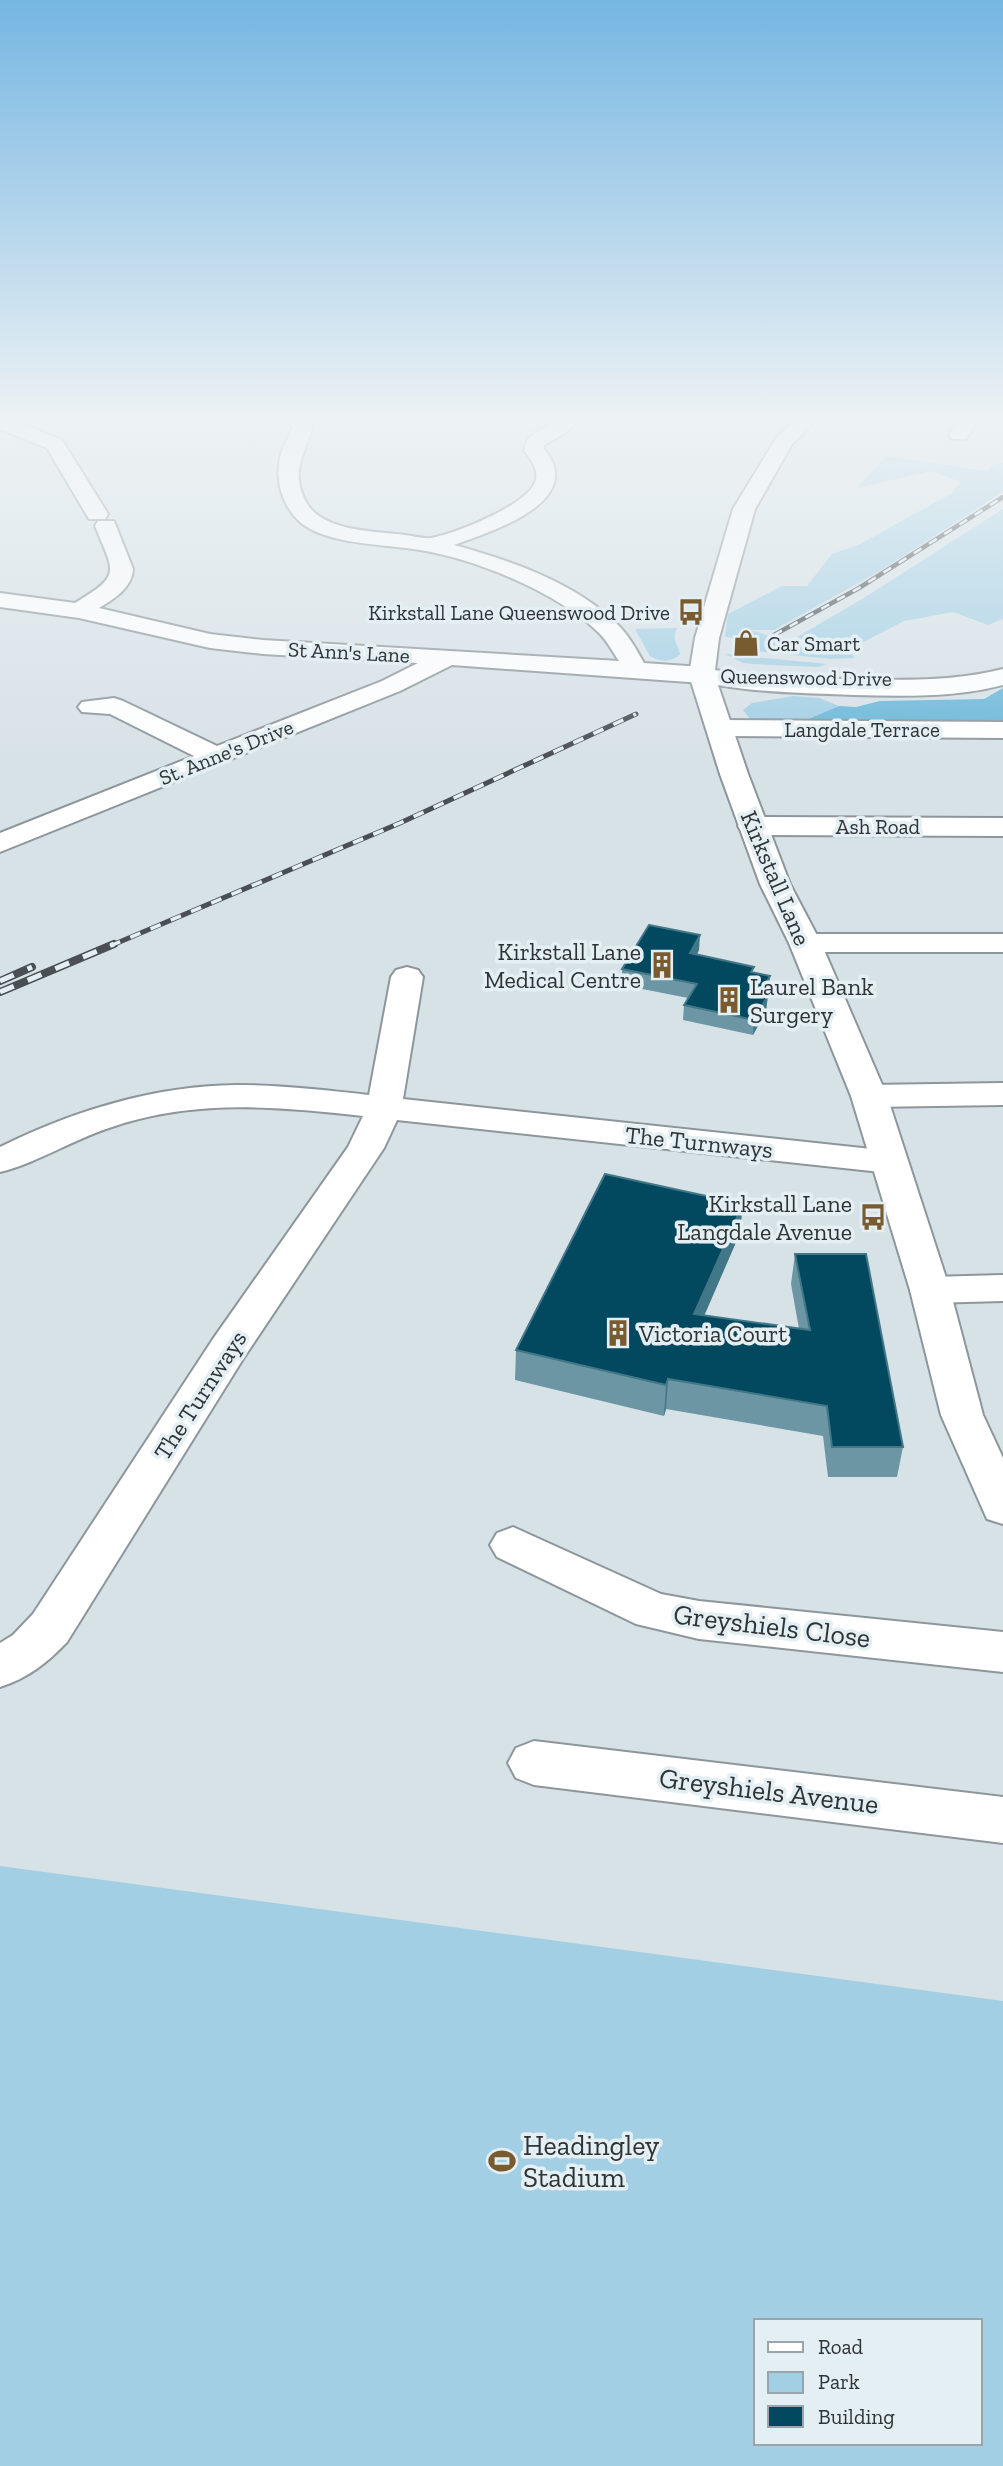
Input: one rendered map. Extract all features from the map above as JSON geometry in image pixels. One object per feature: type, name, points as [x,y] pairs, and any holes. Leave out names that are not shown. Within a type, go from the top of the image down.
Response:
[{"type":"street","points":[[79,611],[103,596],[122,578],[124,568],[108,532]]},
{"type":"street","points":[[347,532],[432,545],[518,576],[575,603],[609,629],[637,672]]},
{"type":"street","points":[[432,545],[468,532]]},
{"type":"street","name":"Kirkstall Lane","points":[[737,532],[707,638],[702,675],[752,826],[775,884],[805,943],[869,1096],[930,1290],[962,1415],[1003,1507]]},
{"type":"street","name":"St Ann's Lane","points":[[0,600],[79,611],[210,641],[263,647],[702,675]]},
{"type":"street","name":"St. Anne's Drive","points":[[0,843],[391,686],[449,657]]},
{"type":"street","name":"Queenswood Drive","points":[[702,675],[745,683],[892,688],[960,686],[1003,677]]},
{"type":"street","points":[[91,707],[114,706],[216,757]]},
{"type":"street","name":"Langdale Terrace","points":[[720,728],[1003,730]]},
{"type":"street","name":"Ash Road","points":[[752,826],[1003,827]]},
{"type":"street","points":[[805,943],[996,943],[1003,972]]},
{"type":"street","points":[[384,1108],[407,977]]},
{"type":"street","points":[[869,1096],[1003,1094]]},
{"type":"street","name":"The Turnways","points":[[0,1161],[63,1132],[148,1106],[199,1098],[296,1098],[890,1162]]},
{"type":"street","name":"The Turnways","points":[[0,1667],[30,1649],[50,1628],[228,1349],[366,1147],[384,1108]]},
{"type":"street","points":[[930,1290],[1003,1288]]},
{"type":"street","name":"Greyshiels Close","points":[[513,1545],[653,1611],[699,1620],[1003,1652]]},
{"type":"street","name":"Greyshiels Avenue","points":[[534,1763],[1003,1820]]},
{"type":"green space","points":[[882,532],[941,532],[880,571],[774,630],[751,630],[799,646],[817,645],[797,637],[967,532],[1003,532],[1003,619],[988,625],[953,612],[904,621],[850,649],[854,658],[831,659],[736,649],[754,648],[755,639],[725,637],[728,614],[782,586],[807,586],[832,554],[860,544]]},
{"type":"green space","points":[[677,628],[675,639],[680,654],[666,661],[650,656],[635,629]]},
{"type":"green space","points":[[725,654],[827,664],[818,667],[753,664],[743,663]]},
{"type":"green space","points":[[793,696],[819,698],[839,706],[794,725],[750,719],[743,710],[752,703]]},
{"type":"green space","name":"Headingley Stadium","points":[[0,1866],[1003,2001],[1003,2466],[0,2466]]},
{"type":"shaded area","points":[[1003,688],[1003,726],[794,725],[839,706],[856,707],[880,701],[984,699]]},
{"type":"building","points":[[649,925],[700,935],[690,953],[754,967],[751,972],[770,976],[760,994],[768,995],[754,1020],[684,1005],[697,984],[622,969]]},
{"type":"building","name":"Victoria Court","points":[[605,1174],[743,1204],[694,1314],[810,1330],[795,1254],[866,1254],[903,1447],[832,1447],[827,1406],[668,1379],[666,1385],[516,1350]]},
{"type":"railway","points":[[774,635],[859,588],[947,532]]},
{"type":"railway","points":[[110,946],[400,823],[636,714]]},
{"type":"railway","points":[[0,992],[114,944]]},
{"type":"railway","points":[[0,981],[32,967]]},
{"type":"place","name":"Kirkstall Lane Queenswood Drive","points":[[691,612]]},
{"type":"place","name":"Car Smart","points":[[746,643]]},
{"type":"place","name":"Kirkstall Lane Medical Centre","points":[[662,965]]},
{"type":"place","name":"Laurel Bank Surgery","points":[[729,1000]]},
{"type":"place","name":"Kirkstall Lane Langdale Avenue","points":[[873,1217]]},
{"type":"place","name":"Victoria Court","points":[[618,1333]]},
{"type":"place","name":"Headingley Stadium","points":[[502,2161]]}]
